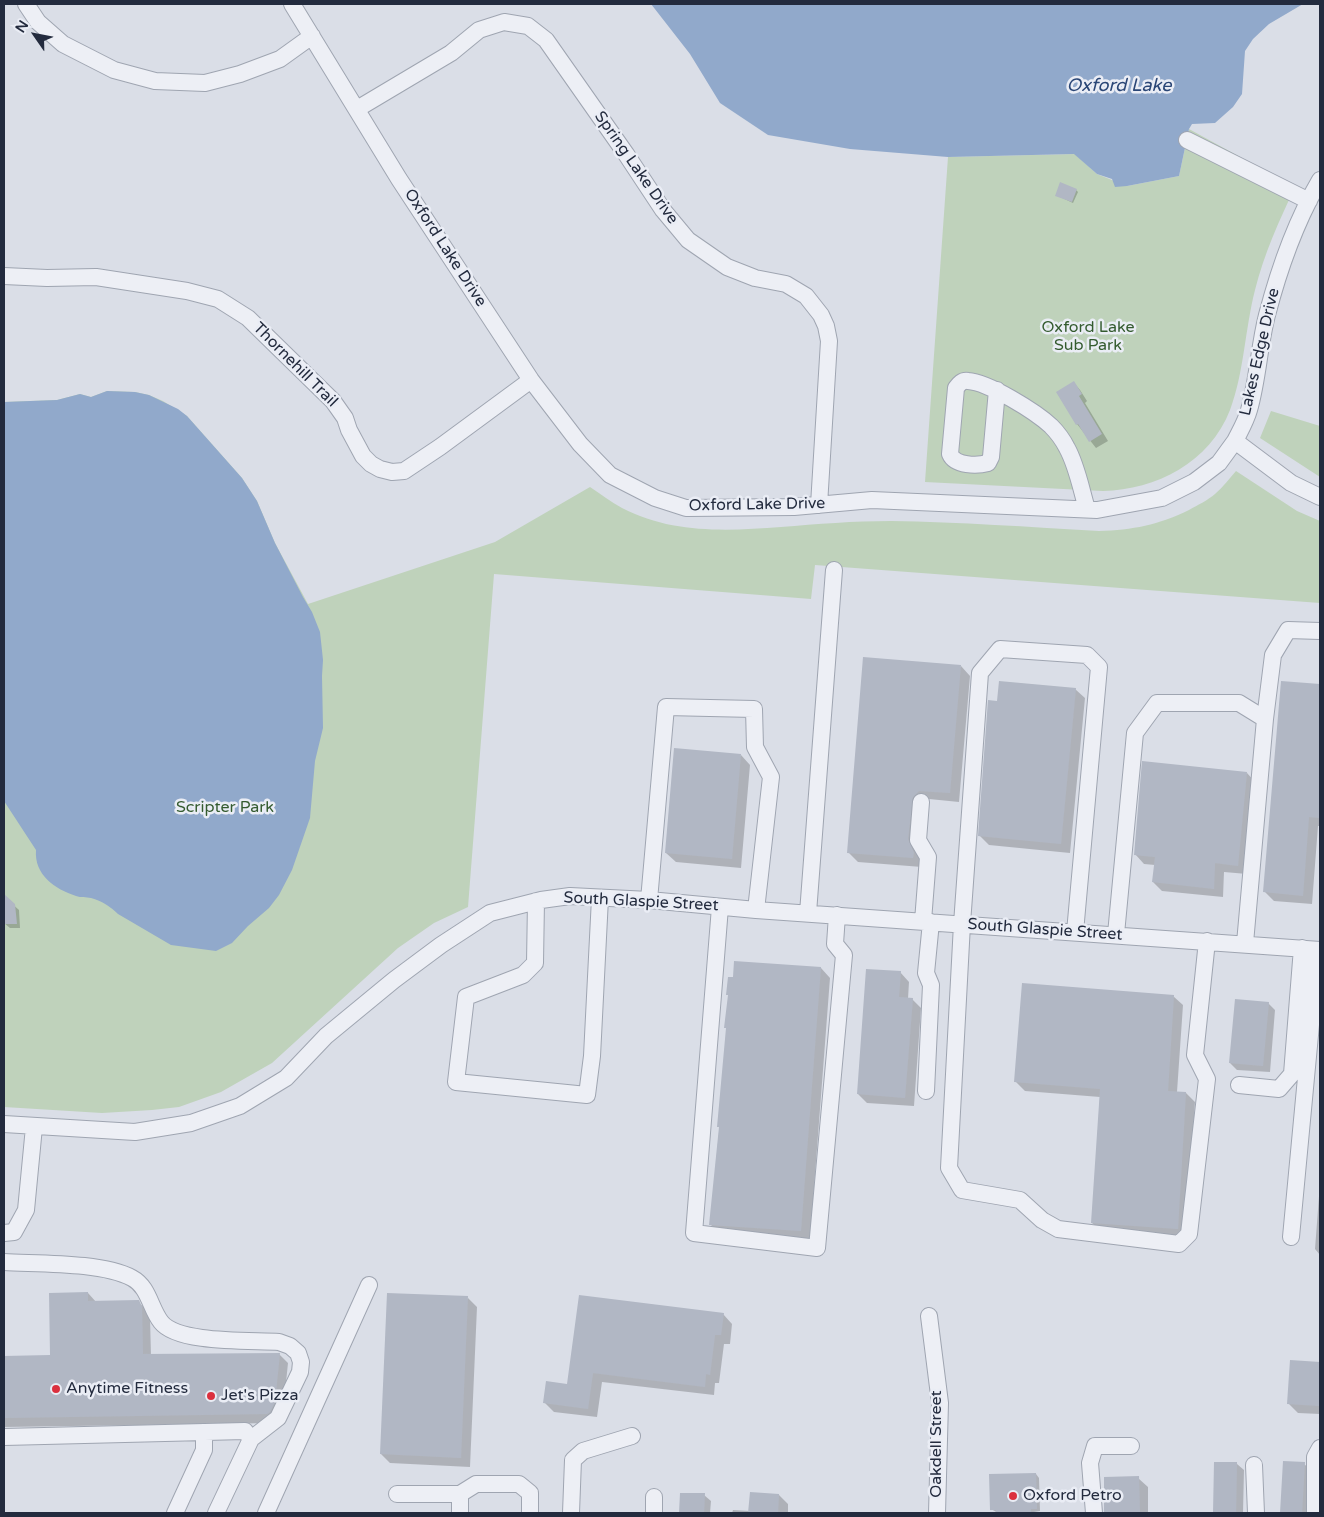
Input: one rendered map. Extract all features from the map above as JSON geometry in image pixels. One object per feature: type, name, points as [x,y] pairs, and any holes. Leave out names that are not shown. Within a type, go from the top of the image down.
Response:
[{"type":"street","points":[[26,4],[38,22],[63,44],[114,70],[156,81],[205,83],[240,74],[280,59],[312,36]]},
{"type":"street","name":"Oxford Lake Drive","points":[[292,4],[399,179],[531,380],[580,444],[610,475],[655,498],[686,508],[794,507],[872,500],[1097,510],[1162,498],[1194,482],[1213,468],[1235,441]]},
{"type":"street","name":"Spring Lake Drive","points":[[357,110],[451,53],[479,30],[504,22],[528,26],[546,40],[663,210],[688,240],[727,267],[755,278],[786,284],[806,296],[821,314],[829,341],[819,505]]},
{"type":"street","points":[[1187,140],[1309,200]]},
{"type":"street","name":"Lakes Edge Drive","points":[[1235,441],[1249,412],[1257,378],[1266,317],[1281,267],[1309,200],[1320,180]]},
{"type":"street","name":"Thornehill Trail","points":[[4,276],[47,278],[96,277],[188,291],[218,299],[248,318],[333,401],[346,418],[348,430],[363,456],[371,464],[392,472],[404,471],[433,452],[531,380]]},
{"type":"street","points":[[997,390],[991,457],[988,463],[982,465],[957,462],[952,459],[950,454],[956,388],[960,383],[967,380],[997,390],[1040,417],[1052,427],[1072,459],[1087,509]]},
{"type":"street","points":[[1235,441],[1291,483],[1320,497]]},
{"type":"street","points":[[808,913],[834,570]]},
{"type":"street","points":[[1245,943],[1265,719],[1273,655],[1288,630],[1320,631]]},
{"type":"street","points":[[1074,932],[1099,667],[1087,655],[1000,650],[980,673],[962,924],[949,1168],[962,1190],[1020,1200],[1042,1220],[1058,1229],[1179,1244],[1189,1234],[1207,1079],[1195,1055],[1207,941]]},
{"type":"street","points":[[1116,934],[1136,733],[1156,703],[1239,703],[1265,719]]},
{"type":"street","points":[[649,900],[666,706],[754,709],[754,747],[771,777],[756,910]]},
{"type":"street","points":[[921,802],[918,840],[928,856],[926,973],[931,985],[926,1091]]},
{"type":"street","name":"South Glaspie Street","points":[[4,1124],[135,1132],[191,1123],[240,1106],[286,1078],[326,1036],[394,980],[441,945],[490,913],[536,901],[570,896],[649,900],[756,910],[1313,949]]},
{"type":"street","points":[[536,901],[535,963],[523,975],[466,997],[456,1082],[587,1095],[592,1056],[600,898]]},
{"type":"street","points":[[720,906],[694,1233],[817,1248],[844,955],[835,944],[837,915]]},
{"type":"street","points":[[1239,1085],[1279,1089],[1292,1074],[1313,949]]},
{"type":"street","points":[[1291,1238],[1313,949]]},
{"type":"street","points":[[4,1233],[14,1232],[26,1210],[34,1127]]},
{"type":"street","points":[[4,1262],[94,1268],[117,1272],[134,1279],[146,1292],[162,1323],[173,1330],[193,1338],[279,1342],[290,1346],[298,1353],[301,1362],[300,1372],[278,1418],[252,1439],[216,1513]]},
{"type":"street","points":[[266,1513],[369,1285]]},
{"type":"street","name":"Oakdell Street","points":[[929,1316],[940,1404],[937,1513]]},
{"type":"street","points":[[4,1438],[245,1431],[252,1439]]},
{"type":"street","points":[[175,1513],[204,1450],[204,1432]]},
{"type":"street","points":[[571,1513],[573,1460],[583,1451],[632,1436]]},
{"type":"street","points":[[1094,1513],[1090,1463],[1095,1446],[1131,1446]]},
{"type":"street","points":[[1315,1513],[1315,1457],[1320,1448]]},
{"type":"street","points":[[1254,1466],[1256,1513]]},
{"type":"street","points":[[397,1494],[460,1494],[476,1484],[519,1484],[530,1493],[530,1513]]},
{"type":"street","points":[[460,1494],[460,1513]]},
{"type":"green space","name":"Oxford Lake Sub Park","points":[[1189,129],[1295,187],[1272,238],[1259,277],[1235,396],[1221,428],[1195,458],[1179,470],[1161,479],[1123,489],[1103,491],[925,482],[948,157],[1075,154],[1097,174],[1127,186],[1179,176]]},
{"type":"green space","name":"Scripter Park","points":[[107,391],[135,392],[149,395],[163,401],[187,416],[242,478],[257,501],[275,543],[308,604],[495,542],[590,487],[618,506],[641,516],[660,522],[700,529],[720,530],[891,521],[1099,531],[1145,526],[1178,515],[1212,496],[1236,471],[1297,511],[1320,521],[1320,603],[815,565],[811,599],[494,574],[468,907],[434,923],[398,948],[272,1063],[221,1092],[179,1107],[152,1110],[102,1113],[4,1107],[4,402],[57,400],[80,394],[91,397]]},
{"type":"green space","points":[[1271,411],[1320,426],[1320,477],[1260,438]]},
{"type":"water","name":"Oxford Lake","points":[[651,4],[1303,4],[1269,24],[1253,39],[1245,51],[1242,94],[1233,107],[1215,123],[1192,124],[1189,129],[1179,176],[1115,187],[1112,179],[1097,174],[1074,154],[948,157],[850,149],[768,135],[720,103],[690,54]]},
{"type":"water","points":[[107,391],[135,392],[149,395],[178,409],[187,416],[242,478],[257,501],[275,543],[312,612],[320,632],[323,660],[323,728],[315,761],[310,818],[292,870],[279,895],[269,908],[232,943],[216,951],[171,945],[103,903],[91,898],[76,896],[54,885],[42,874],[36,859],[36,850],[4,801],[4,402],[57,400],[80,394],[91,397]]},
{"type":"building","points":[[1060,182],[1077,189],[1072,202],[1055,196]]},
{"type":"building","points":[[1074,381],[1082,394],[1079,396],[1102,434],[1089,442],[1056,392]]},
{"type":"building","points":[[863,657],[961,665],[950,793],[919,791],[913,797],[908,839],[914,853],[913,858],[847,853]]},
{"type":"building","points":[[999,681],[1076,688],[1061,844],[978,836],[988,700],[997,701]]},
{"type":"building","points":[[1281,681],[1320,684],[1320,818],[1309,817],[1303,896],[1263,892]]},
{"type":"building","points":[[674,748],[741,754],[732,859],[665,853]]},
{"type":"building","points":[[1142,761],[1247,772],[1238,866],[1215,863],[1214,889],[1152,882],[1155,857],[1134,855]]},
{"type":"building","points":[[4,894],[15,904],[17,924],[4,924]]},
{"type":"building","points":[[734,961],[821,967],[801,1231],[709,1225],[719,1127],[717,1127],[728,995],[726,995],[728,977],[733,977]]},
{"type":"building","points":[[866,969],[901,971],[899,997],[913,998],[905,1098],[857,1094]]},
{"type":"building","points":[[1022,983],[1174,995],[1168,1091],[1186,1092],[1178,1229],[1091,1223],[1100,1089],[1014,1082]]},
{"type":"building","points":[[1235,999],[1269,1002],[1263,1066],[1229,1063]]},
{"type":"building","points":[[88,1292],[88,1301],[139,1300],[142,1307],[143,1354],[280,1353],[275,1402],[270,1412],[267,1414],[4,1418],[4,1356],[50,1355],[49,1293]]},
{"type":"building","points":[[387,1293],[468,1296],[461,1458],[380,1454]]},
{"type":"building","points":[[579,1295],[724,1313],[721,1335],[715,1335],[710,1375],[706,1374],[705,1387],[593,1373],[588,1409],[543,1403],[546,1381],[567,1384]]},
{"type":"building","points":[[1290,1360],[1320,1362],[1320,1406],[1287,1404]]},
{"type":"building","points":[[1283,1461],[1305,1462],[1302,1513],[1280,1513]]},
{"type":"building","points":[[1214,1462],[1237,1462],[1236,1513],[1213,1513]]},
{"type":"building","points":[[1036,1473],[1037,1509],[1031,1509],[1031,1513],[996,1513],[996,1510],[990,1510],[989,1474]]},
{"type":"building","points":[[1139,1476],[1140,1513],[1104,1513],[1104,1477]]},
{"type":"building","points":[[750,1492],[779,1494],[778,1513],[748,1513]]},
{"type":"building","points":[[680,1493],[705,1493],[704,1513],[679,1513]]},
{"type":"place","name":"Anytime Fitness","points":[[56,1389]]},
{"type":"place","name":"Jet's Pizza","points":[[211,1396]]},
{"type":"place","name":"Oxford Petro","points":[[1013,1496]]}]
